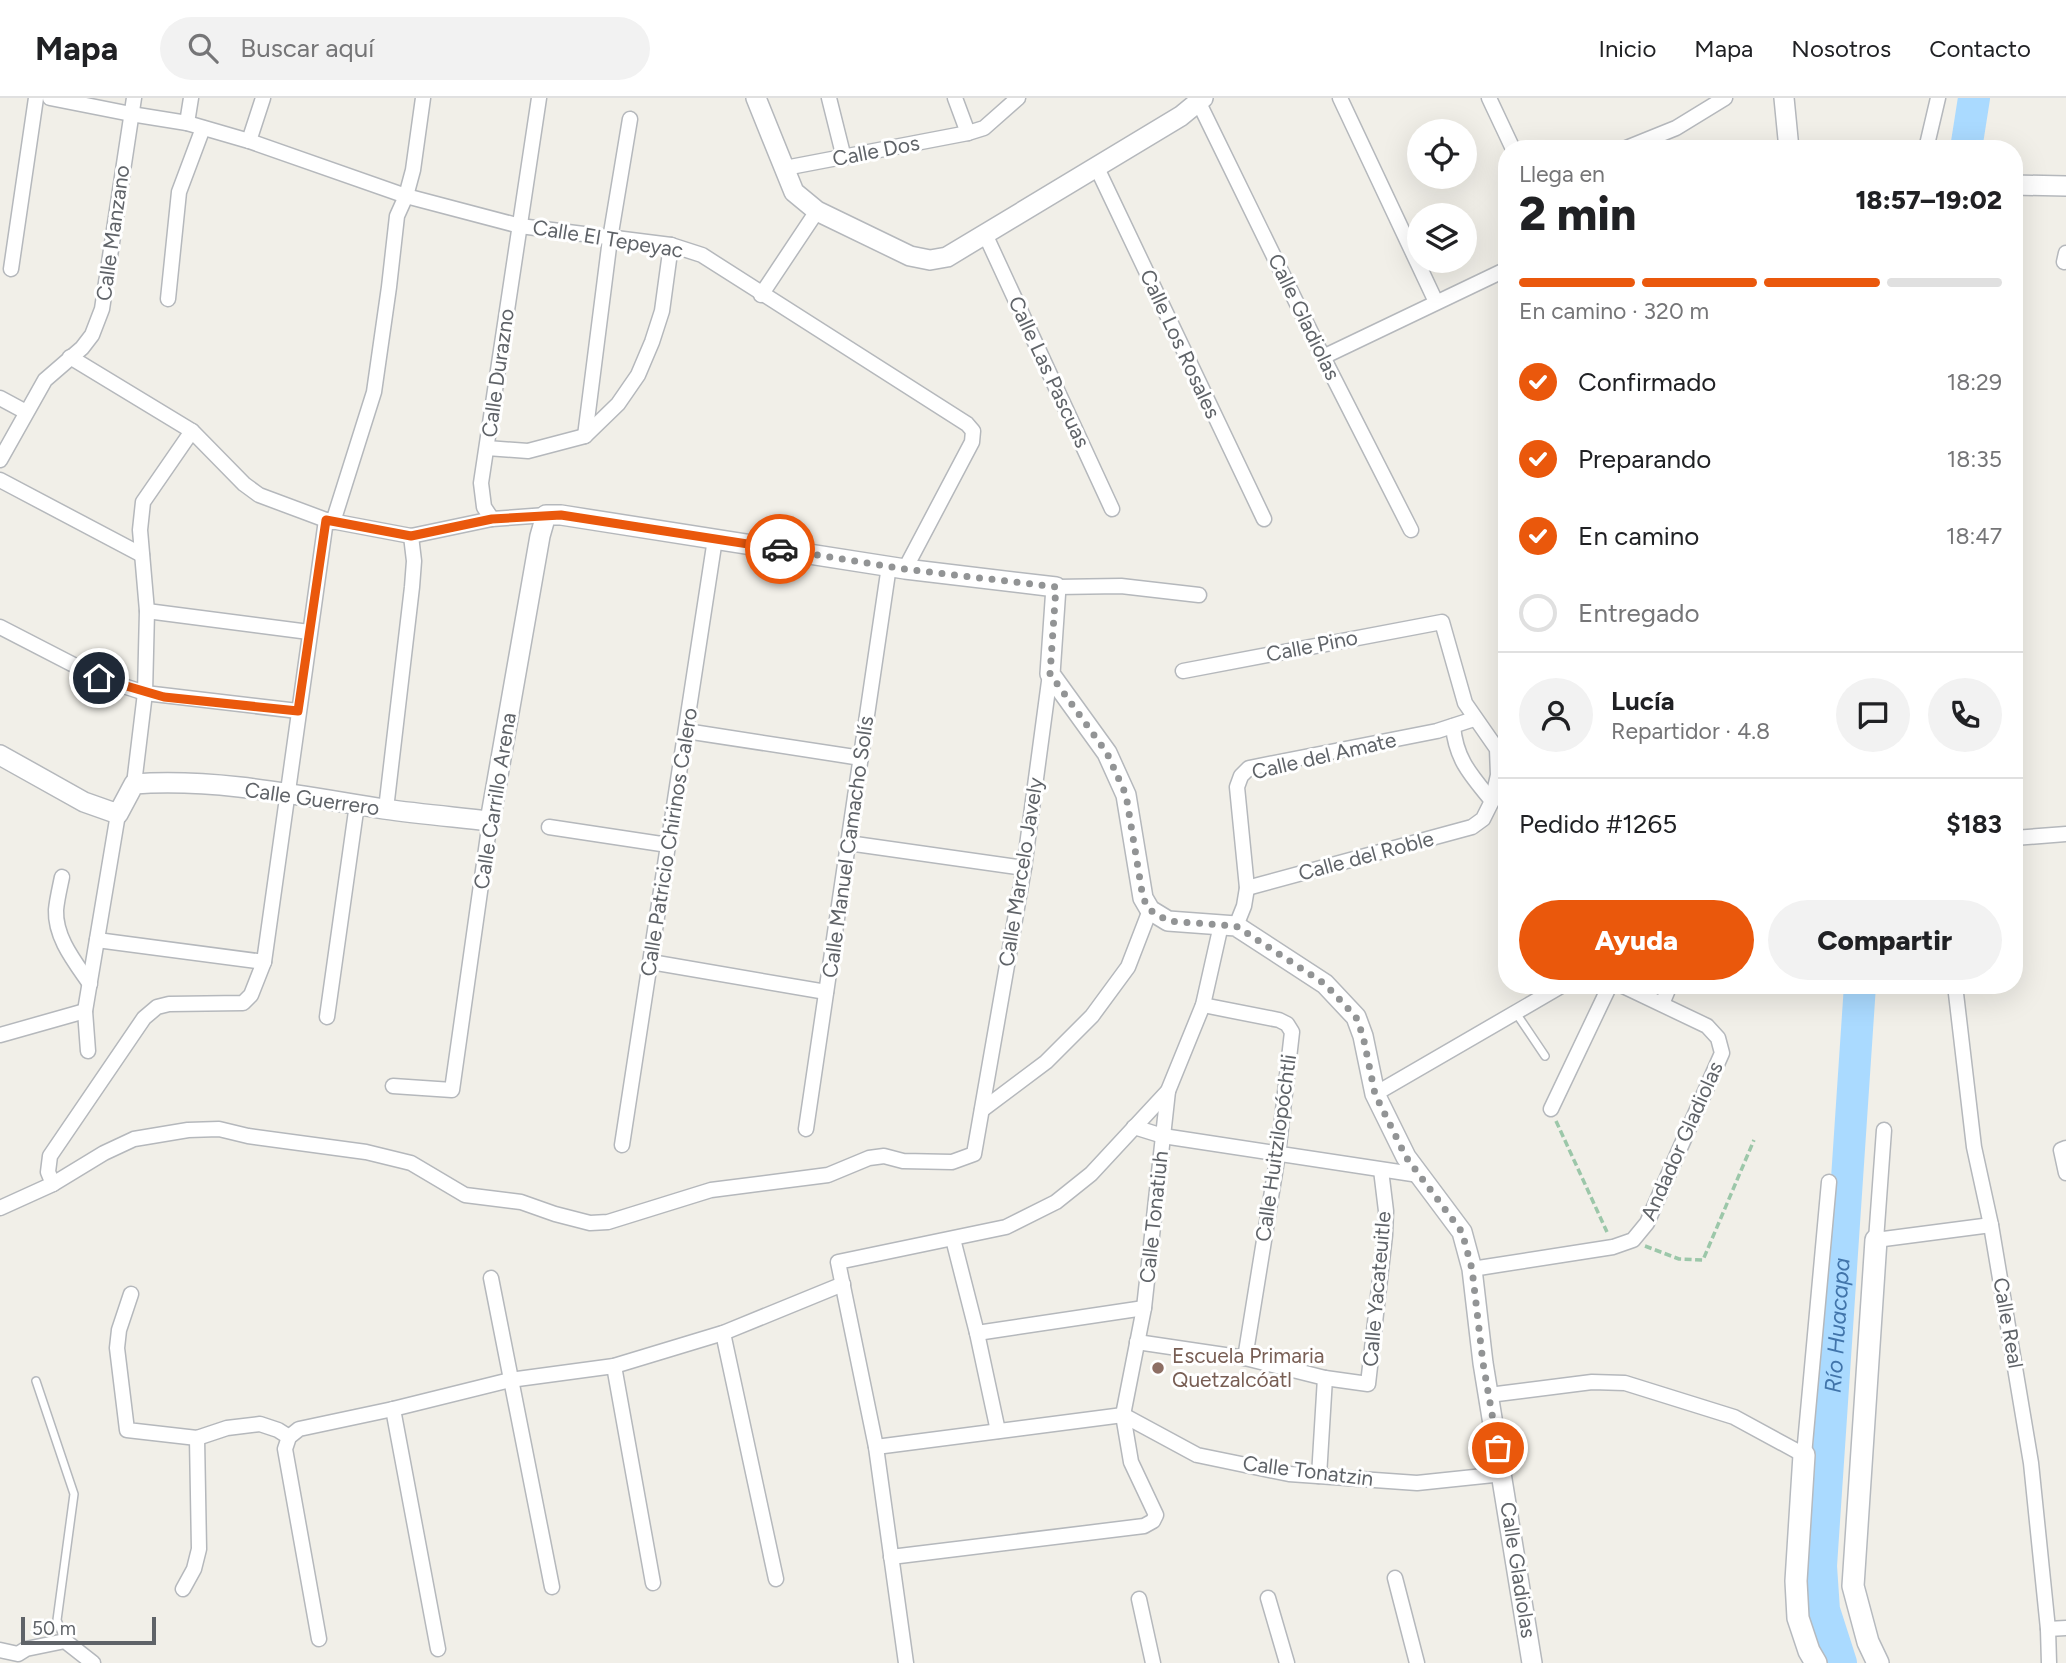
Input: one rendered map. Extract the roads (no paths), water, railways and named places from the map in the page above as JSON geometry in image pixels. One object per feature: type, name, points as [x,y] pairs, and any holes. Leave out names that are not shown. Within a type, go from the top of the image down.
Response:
[{"type":"main road","points":[[1876,1240],[1853,1586],[1868,1642],[1878,1663]]},
{"type":"main road","points":[[1804,1455],[1798,1618],[1816,1663]]},
{"type":"street","points":[[12,269],[36,98]]},
{"type":"street","name":"Calle El Tepeyac","points":[[50,98],[187,123],[249,141],[406,196],[520,226],[671,245],[702,255],[967,424],[973,431],[972,442],[897,567]]},
{"type":"street","name":"Calle Manzano","points":[[0,460],[45,380],[82,348],[92,335],[103,309],[134,98]]},
{"type":"street","points":[[187,123],[191,98]]},
{"type":"street","points":[[249,141],[263,98]]},
{"type":"street","points":[[0,1208],[53,1184],[48,1172],[50,1156],[144,1018],[157,1007],[169,1004],[243,1003],[251,995],[264,962],[309,632],[329,521],[374,392],[397,216],[413,170],[424,98]]},
{"type":"street","name":"Calle Durazno","points":[[492,519],[484,507],[481,483],[539,98]]},
{"type":"street","points":[[756,98],[794,192],[817,211],[909,256],[930,260],[947,257],[1097,168],[1181,116],[1201,100]]},
{"type":"street","points":[[829,98],[844,158]]},
{"type":"street","points":[[955,98],[968,133]]},
{"type":"street","name":"Calle Dos","points":[[785,168],[968,133],[984,128],[1018,98]]},
{"type":"street","points":[[1340,98],[1436,302]]},
{"type":"street","points":[[1489,98],[1509,140]]},
{"type":"street","points":[[1646,140],[1676,128],[1725,98]]},
{"type":"street","points":[[1784,98],[1788,140]]},
{"type":"street","points":[[1928,140],[1938,98]]},
{"type":"street","name":"Calle Gladiolas","points":[[1201,100],[1323,357],[1411,530]]},
{"type":"street","points":[[585,436],[610,239],[631,118]]},
{"type":"street","points":[[168,299],[179,192],[203,128]]},
{"type":"street","name":"Calle Los Rosales","points":[[1097,168],[1264,519]]},
{"type":"street","points":[[2023,185],[2066,186]]},
{"type":"street","points":[[761,295],[817,211]]},
{"type":"street","name":"Calle Las Pascuas","points":[[985,234],[1112,509]]},
{"type":"street","points":[[487,448],[528,451],[585,436],[618,404],[638,374],[652,342],[662,311],[671,245]]},
{"type":"street","points":[[1323,357],[1498,273]]},
{"type":"street","points":[[70,358],[192,430],[244,484],[259,495],[329,521],[411,536],[492,519],[546,514],[897,567],[1056,587],[1121,586],[1199,595]]},
{"type":"street","points":[[0,398],[26,412]]},
{"type":"street","points":[[88,1051],[85,1011],[118,814],[134,784],[145,693],[147,611],[140,530],[144,502],[192,430]]},
{"type":"street","points":[[0,480],[142,555]]},
{"type":"street","name":"Calle Carrillo Arena","points":[[393,1086],[452,1090],[490,821],[546,514]]},
{"type":"street","points":[[386,809],[412,587],[414,561],[411,536]]},
{"type":"street","name":"Calle Patricio Chirinos Calero","points":[[622,1145],[715,539]]},
{"type":"street","name":"Calle Manuel Camacho Solís","points":[[806,1129],[861,758],[897,567]]},
{"type":"street","name":"Calle Marcelo Javely","points":[[53,1184],[104,1153],[134,1139],[188,1130],[219,1129],[248,1136],[366,1152],[400,1160],[428,1172],[465,1195],[521,1202],[590,1223],[608,1222],[710,1190],[828,1175],[869,1158],[884,1156],[903,1161],[952,1162],[974,1154],[1024,868],[1050,674],[1056,587]]},
{"type":"street","points":[[147,611],[309,632]]},
{"type":"street","name":"Calle Pino","points":[[1183,671],[1442,622],[1465,703],[1474,719]]},
{"type":"street","points":[[0,627],[99,678],[145,693],[298,711]]},
{"type":"street","points":[[1050,674],[1107,753],[1126,795],[1143,898],[1150,910],[1168,921],[1228,925]]},
{"type":"street","points":[[1474,719],[1498,743]]},
{"type":"street","name":"Calle del Amate","points":[[1168,1091],[1203,1005],[1228,925],[1244,906],[1247,888],[1237,788],[1241,776],[1249,768],[1437,731],[1474,719]]},
{"type":"street","points":[[1453,726],[1455,746],[1461,761],[1492,801]]},
{"type":"street","points":[[686,731],[861,758]]},
{"type":"street","points":[[0,755],[84,802],[118,814]]},
{"type":"street","points":[[1492,801],[1498,775]]},
{"type":"street","name":"Calle Guerrero","points":[[134,784],[164,782],[289,793],[386,809],[490,821]]},
{"type":"street","name":"Calle del Roble","points":[[1247,888],[1472,827],[1483,819],[1492,801]]},
{"type":"street","points":[[327,1017],[356,804]]},
{"type":"street","points":[[549,827],[668,845]]},
{"type":"street","points":[[2023,837],[2066,834]]},
{"type":"street","points":[[848,843],[1024,868]]},
{"type":"street","points":[[62,877],[56,911],[60,930],[66,950],[90,984]]},
{"type":"street","points":[[982,1110],[1046,1062],[1093,1016],[1128,967],[1150,910]]},
{"type":"street","name":"Calle Gladiolas","points":[[1228,925],[1325,984],[1356,1017],[1363,1036],[1375,1094],[1406,1157],[1462,1232],[1472,1269],[1489,1395],[1532,1663]]},
{"type":"street","points":[[97,940],[264,962]]},
{"type":"street","points":[[651,962],[827,992]]},
{"type":"street","points":[[1375,1094],[1548,994]]},
{"type":"street","points":[[1551,1109],[1606,994]]},
{"type":"street","points":[[1640,994],[1661,1004],[1666,994]]},
{"type":"street","name":"Calle Real","points":[[1956,994],[1974,1147],[1991,1225],[2032,1463],[2049,1663]]},
{"type":"street","name":"Andador Gladiolas","points":[[1472,1269],[1613,1247],[1633,1240],[1647,1223],[1722,1053],[1718,1038],[1707,1026],[1661,1004]]},
{"type":"street","name":"Calle Huitzilopóchtli","points":[[1203,1005],[1279,1020],[1287,1024],[1292,1032],[1278,1154],[1245,1358]]},
{"type":"street","points":[[0,1035],[85,1011]]},
{"type":"street","points":[[906,1663],[876,1447],[838,1262],[1006,1227],[1056,1202],[1091,1174],[1168,1091]]},
{"type":"street","name":"Calle Tonatiuh","points":[[1123,1415],[1144,1308],[1168,1091]]},
{"type":"street","points":[[1134,1127],[1163,1136],[1419,1175]]},
{"type":"street","points":[[1884,1130],[1876,1240],[1991,1225]]},
{"type":"street","points":[[2066,1148],[2061,1150],[2066,1173]]},
{"type":"street","name":"Calle Yacateuitle","points":[[1137,1342],[1245,1358],[1325,1378],[1368,1384],[1385,1235],[1386,1211],[1381,1170]]},
{"type":"street","points":[[1489,1395],[1592,1382],[1625,1383],[1734,1417],[1804,1455],[1829,1182]]},
{"type":"street","points":[[953,1239],[998,1432]]},
{"type":"street","points":[[491,1278],[552,1587]]},
{"type":"street","points":[[319,1639],[285,1449],[289,1437],[299,1429],[510,1380],[614,1366],[723,1333],[843,1284]]},
{"type":"street","points":[[131,1294],[119,1330],[117,1348],[127,1430],[197,1438],[227,1427],[260,1424],[289,1437]]},
{"type":"street","points":[[977,1333],[1144,1308]]},
{"type":"street","points":[[723,1333],[776,1579]]},
{"type":"street","points":[[614,1366],[653,1583]]},
{"type":"street","points":[[1319,1476],[1325,1378]]},
{"type":"street","points":[[393,1409],[438,1650]]},
{"type":"street","points":[[876,1447],[1123,1415],[1131,1462],[1156,1516],[1144,1526],[891,1557]]},
{"type":"street","name":"Calle Tonatzin","points":[[1123,1415],[1197,1455],[1289,1474],[1417,1483],[1503,1474]]},
{"type":"street","points":[[183,1589],[194,1569],[199,1549],[197,1438]]},
{"type":"street","points":[[1395,1578],[1417,1663]]},
{"type":"street","points":[[1268,1598],[1287,1663]]},
{"type":"street","points":[[1139,1599],[1153,1663]]},
{"type":"street","points":[[2048,1629],[2066,1628]]},
{"type":"street","points":[[0,1650],[17,1658],[26,1648],[65,1641],[93,1663]]},
{"type":"lane","points":[[1516,1013],[1545,1056]]},
{"type":"lane","points":[[36,1381],[74,1494],[57,1620],[65,1641]]},
{"type":"waterway","name":"Río Huacapa","points":[[1967,140],[1974,98]]},
{"type":"waterway","name":"Río Huacapa","points":[[1841,1663],[1824,1610],[1821,1566],[1859,994]]},
{"type":"place","name":"Escuela Primaria Quetzalcóatl","points":[[1158,1368]]}]
